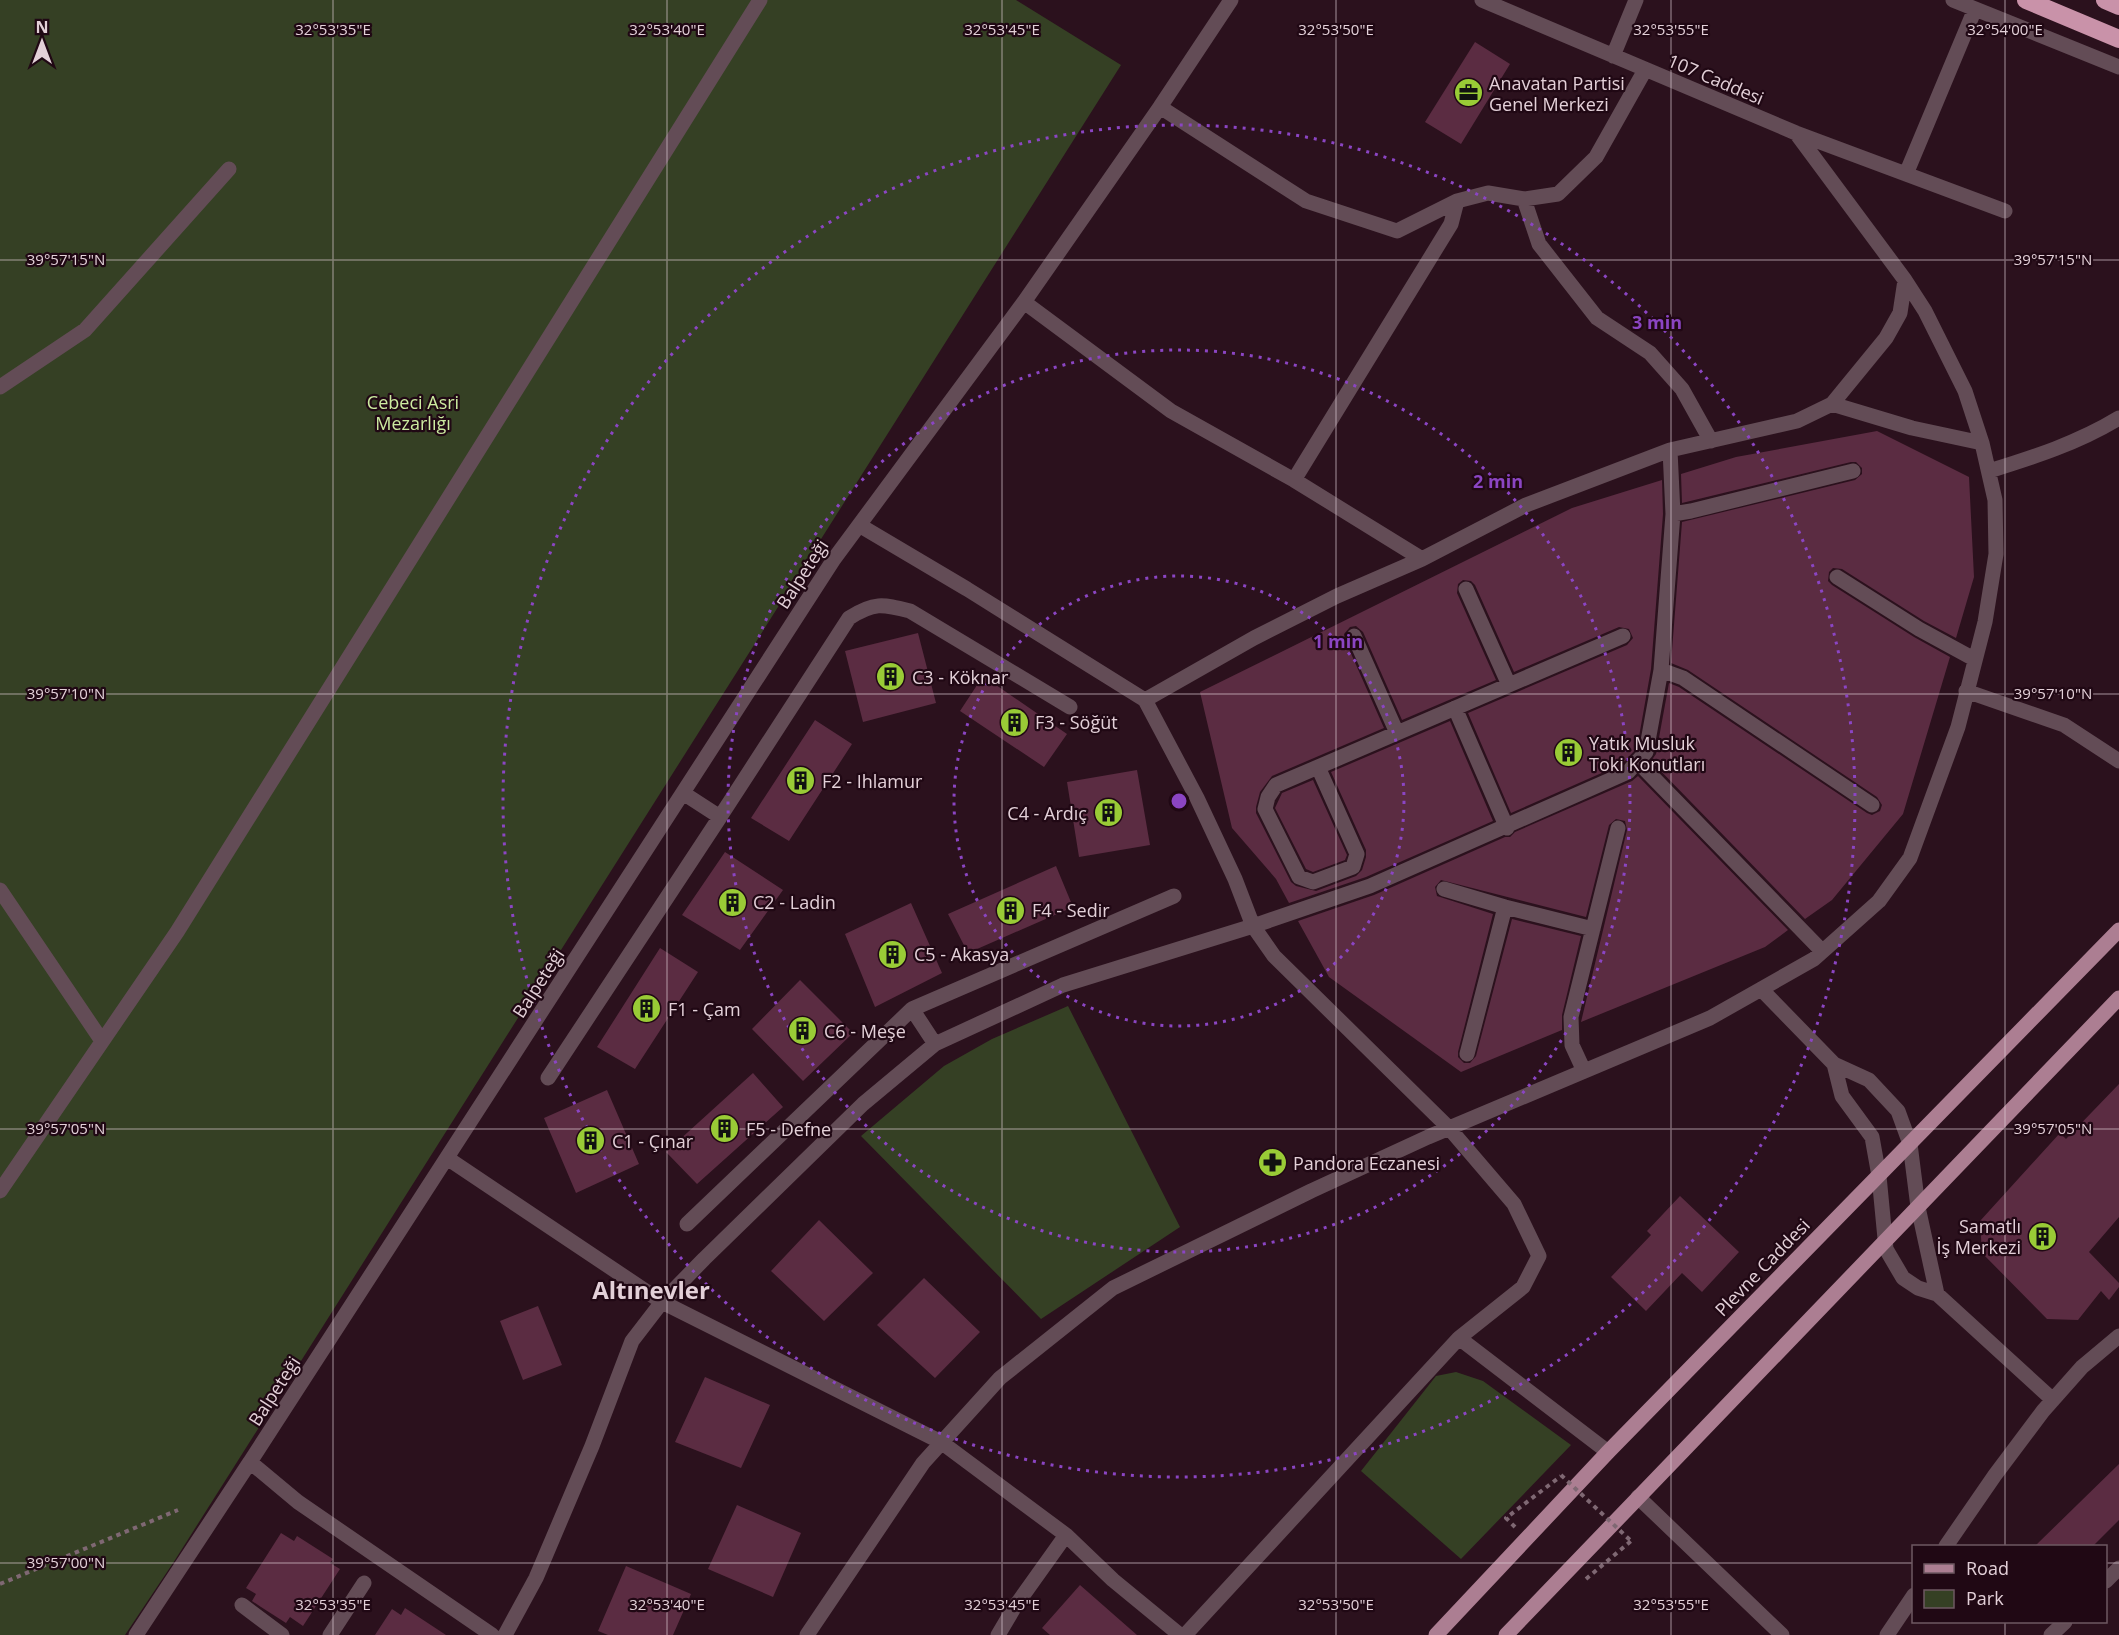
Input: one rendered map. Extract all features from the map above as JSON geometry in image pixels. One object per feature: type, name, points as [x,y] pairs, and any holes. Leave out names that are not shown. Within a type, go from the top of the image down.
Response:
[{"type":"highway","points":[[2026,0],[2119,39]]},
{"type":"highway","points":[[2105,0],[2119,6]]},
{"type":"main road","name":"Plevne Caddesi","points":[[1436,1635],[1608,1452],[2119,930]]},
{"type":"main road","points":[[1506,1635],[2119,998]]},
{"type":"street","points":[[0,1191],[177,932],[760,0]]},
{"type":"street","name":"Balpeteği","points":[[136,1635],[834,559],[1024,302],[1160,107],[1231,0]]},
{"type":"street","name":"107 Caddesi","points":[[1482,0],[1796,133],[2006,211]]},
{"type":"street","points":[[1613,56],[1636,0]]},
{"type":"street","points":[[1953,0],[2119,67]]},
{"type":"street","points":[[1906,174],[1975,9]]},
{"type":"street","points":[[1160,107],[1306,201],[1397,231],[1457,201],[1488,193],[1524,199],[1558,194],[1596,157],[1645,70]]},
{"type":"street","points":[[807,1635],[923,1463],[999,1378],[1113,1288],[1311,1191],[1449,1128],[1710,1018],[1814,959],[1879,901],[1910,858],[1958,727],[1985,622],[1996,554],[1995,500],[1982,443],[1965,392],[1925,311],[1905,280],[1796,133]]},
{"type":"street","points":[[0,387],[85,330],[229,169]]},
{"type":"street","points":[[1524,199],[1539,244],[1597,318],[1650,353],[1682,389],[1711,441]]},
{"type":"street","points":[[1294,480],[1451,224],[1457,201]]},
{"type":"street","points":[[1145,700],[1254,638],[1337,596],[1422,559],[1526,505],[1670,450],[1797,421],[1832,404],[1886,338],[1900,313],[1905,280]]},
{"type":"street","points":[[1024,302],[1172,411],[1294,480],[1422,559]]},
{"type":"street","points":[[1832,404],[1912,428],[1982,443]]},
{"type":"street","points":[[1989,471],[2056,450],[2119,418]]},
{"type":"street","points":[[506,1635],[536,1578],[592,1446],[632,1341],[662,1302],[855,1112],[934,1044],[1063,985],[1253,926],[1370,886],[1507,828],[1628,772],[1638,762],[1646,752],[1661,670],[1673,514],[1670,450]]},
{"type":"street","points":[[1673,514],[1853,471]]},
{"type":"street","points":[[859,525],[1145,700],[1206,818],[1235,879],[1253,926],[1275,956],[1449,1128],[1514,1204],[1539,1256],[1523,1287],[1459,1338],[1185,1635]]},
{"type":"street","points":[[1837,577],[1918,628],[1974,659]]},
{"type":"street","points":[[1466,589],[1509,685]]},
{"type":"street","points":[[548,1077],[849,618],[866,607],[888,605],[910,611],[1070,707]]},
{"type":"street","points":[[1354,636],[1397,733]]},
{"type":"street","points":[[1318,767],[1357,854],[1353,867],[1312,882],[1299,877],[1265,809],[1268,796],[1276,785],[1623,636]]},
{"type":"street","points":[[1661,670],[1683,678],[1872,805]]},
{"type":"street","points":[[1966,691],[2064,725],[2119,761]]},
{"type":"street","points":[[1455,708],[1507,828]]},
{"type":"street","points":[[1638,762],[1822,951]]},
{"type":"street","points":[[683,793],[720,817]]},
{"type":"street","points":[[1584,1071],[1572,1045],[1571,1017],[1618,828]]},
{"type":"street","points":[[1444,889],[1593,929]]},
{"type":"street","points":[[0,890],[102,1041]]},
{"type":"street","points":[[687,1224],[912,1009],[1174,896]]},
{"type":"street","points":[[1467,1054],[1505,907]]},
{"type":"street","points":[[1761,989],[1834,1064],[1869,1080],[1898,1111],[1910,1143],[1918,1207],[1937,1294]]},
{"type":"street","points":[[912,1009],[934,1044]]},
{"type":"street","points":[[1834,1064],[1842,1096],[1872,1137],[1879,1176],[1886,1249],[1903,1278],[1918,1288],[1937,1294],[2053,1400]]},
{"type":"street","points":[[447,1158],[662,1302],[942,1442],[1066,1535],[1113,1580],[1180,1635]]},
{"type":"street","points":[[1947,1545],[1995,1474],[2053,1400],[2082,1366],[2119,1336]]},
{"type":"street","points":[[1459,1338],[1608,1452]]},
{"type":"street","points":[[250,1462],[298,1502],[492,1635]]},
{"type":"street","points":[[1638,1497],[1782,1635]]},
{"type":"street","points":[[998,1635],[1014,1608],[1066,1535]]},
{"type":"street","points":[[2107,1580],[2119,1568]]},
{"type":"street","points":[[330,1635],[364,1583]]},
{"type":"street","points":[[1887,1635],[1912,1598]]},
{"type":"street","points":[[242,1605],[282,1635]]},
{"type":"street","points":[[2051,1635],[2064,1623]]},
{"type":"path","points":[[1506,1518],[1561,1475],[1631,1541],[1579,1584]]},
{"type":"path","points":[[0,1584],[178,1510]]},
{"type":"green space","name":"Cebeci Asri Mezarlığı","points":[[0,0],[1016,0],[1121,65],[175,1560],[125,1635],[0,1635]]},
{"type":"green space","points":[[1068,1006],[1180,1227],[1041,1319],[861,1136],[944,1066],[992,1039]]},
{"type":"green space","points":[[1456,1372],[1483,1381],[1571,1445],[1461,1559],[1361,1471],[1436,1376]]},
{"type":"building","name":"Anavatan Partisi Genel Merkezi","points":[[1475,42],[1510,64],[1461,144],[1425,122]]},
{"type":"building","points":[[1877,431],[1969,477],[1974,577],[1956,638],[1924,621],[1842,569],[1833,568],[1829,572],[1828,581],[1832,585],[1950,657],[1903,814],[1832,900],[1805,919],[1651,761],[1656,754],[1669,683],[1679,687],[1867,813],[1872,815],[1880,811],[1882,805],[1877,797],[1688,670],[1671,663],[1682,522],[1855,480],[1862,474],[1862,468],[1856,462],[1851,462],[1682,503],[1681,474],[1736,457]]},
{"type":"building","points":[[1662,480],[1663,514],[1651,669],[1637,748],[1622,764],[1511,813],[1468,713],[1627,645],[1633,638],[1629,629],[1619,627],[1514,672],[1475,585],[1471,581],[1463,580],[1458,584],[1457,593],[1496,680],[1402,720],[1363,632],[1356,626],[1350,627],[1344,634],[1345,640],[1384,728],[1272,776],[1260,792],[1256,813],[1291,882],[1296,886],[1316,891],[1356,876],[1362,870],[1366,850],[1331,772],[1450,721],[1493,821],[1366,877],[1289,903],[1276,879],[1232,828],[1200,692],[1572,508]]},
{"type":"building","name":"C3 - Köknar","points":[[918,633],[936,703],[863,722],[845,651]]},
{"type":"building","name":"F3 - Söğüt","points":[[983,676],[1067,734],[1044,767],[960,711]]},
{"type":"building","name":"F2 - Ihlamur","points":[[815,720],[852,744],[789,841],[751,818]]},
{"type":"building","name":"C4 - Ardıç","points":[[1137,770],[1150,845],[1079,857],[1067,782]]},
{"type":"building","points":[[1638,776],[1788,930],[1765,947],[1581,1022],[1627,830],[1625,821],[1616,819],[1609,825],[1586,917],[1441,880],[1435,887],[1437,896],[1493,914],[1458,1052],[1458,1057],[1464,1063],[1470,1063],[1476,1056],[1512,919],[1581,936],[1562,1015],[1562,1030],[1461,1072],[1329,977],[1298,921],[1374,895],[1505,837],[1510,837],[1515,832],[1632,781]]},
{"type":"building","points":[[1313,780],[1347,855],[1345,860],[1313,872],[1306,869],[1275,808],[1282,793]]},
{"type":"building","name":"C2 - Ladin","points":[[725,852],[783,890],[740,950],[682,915]]},
{"type":"building","name":"F4 - Sedir","points":[[1056,866],[1073,907],[968,953],[948,914]]},
{"type":"building","name":"C5 - Akasya","points":[[911,903],[942,973],[875,1007],[845,934]]},
{"type":"building","name":"F1 - Çam","points":[[660,948],[698,972],[635,1069],[597,1047]]},
{"type":"building","name":"C6 - Meşe","points":[[800,980],[853,1033],[803,1081],[752,1029]]},
{"type":"building","name":"F5 - Defne","points":[[753,1073],[783,1107],[697,1184],[666,1152]]},
{"type":"building","name":"Samatlı İş Merkezi","points":[[2119,1084],[2119,1217],[2089,1252],[2119,1283],[2119,1287],[2109,1300],[2101,1291],[2078,1320],[2047,1319],[1982,1253],[1980,1221],[2060,1133],[2066,1139]]},
{"type":"building","name":"C1 - Çınar","points":[[607,1090],[639,1164],[576,1193],[544,1118]]},
{"type":"building","points":[[1680,1196],[1739,1252],[1702,1292],[1682,1273],[1646,1311],[1611,1277],[1651,1235],[1647,1231]]},
{"type":"building","points":[[819,1220],[873,1273],[824,1321],[771,1271]]},
{"type":"building","points":[[924,1278],[980,1332],[935,1378],[877,1325]]},
{"type":"building","points":[[538,1306],[562,1365],[523,1380],[500,1321]]},
{"type":"building","points":[[705,1377],[770,1405],[741,1468],[675,1442]]},
{"type":"building","points":[[2119,1464],[2119,1520],[2094,1545],[2036,1545]]},
{"type":"building","points":[[737,1505],[801,1533],[773,1597],[708,1569]]},
{"type":"building","points":[[281,1533],[294,1541],[297,1536],[333,1559],[330,1563],[340,1569],[303,1626],[290,1617],[286,1623],[252,1601],[256,1594],[246,1588]]},
{"type":"building","points":[[626,1566],[691,1594],[673,1635],[608,1635],[598,1631]]},
{"type":"building","points":[[1080,1585],[1137,1635],[1050,1635],[1042,1628]]},
{"type":"building","points":[[405,1608],[446,1635],[375,1635],[392,1609],[401,1615]]},
{"type":"place","name":"Anavatan Partisi Genel Merkezi","points":[[1468,93]]},
{"type":"place","name":"C3 - Köknar","points":[[891,677]]},
{"type":"place","name":"F3 - Söğüt","points":[[1014,722]]},
{"type":"place","name":"Yatık Musluk Toki Konutları","points":[[1568,753]]},
{"type":"place","name":"F2 - Ihlamur","points":[[801,781]]},
{"type":"place","name":"C4 - Ardıç","points":[[1108,813]]},
{"type":"place","name":"C2 - Ladin","points":[[732,902]]},
{"type":"place","name":"F4 - Sedir","points":[[1011,910]]},
{"type":"place","name":"C5 - Akasya","points":[[893,954]]},
{"type":"place","name":"F1 - Çam","points":[[647,1009]]},
{"type":"place","name":"C6 - Meşe","points":[[803,1031]]},
{"type":"place","name":"F5 - Defne","points":[[725,1129]]},
{"type":"place","name":"C1 - Çınar","points":[[591,1141]]},
{"type":"place","name":"Pandora Eczanesi","points":[[1272,1163]]},
{"type":"place","name":"Samatlı İş Merkezi","points":[[2042,1236]]},
{"type":"district","name":"Altınevler","points":[[651,1289]]}]
